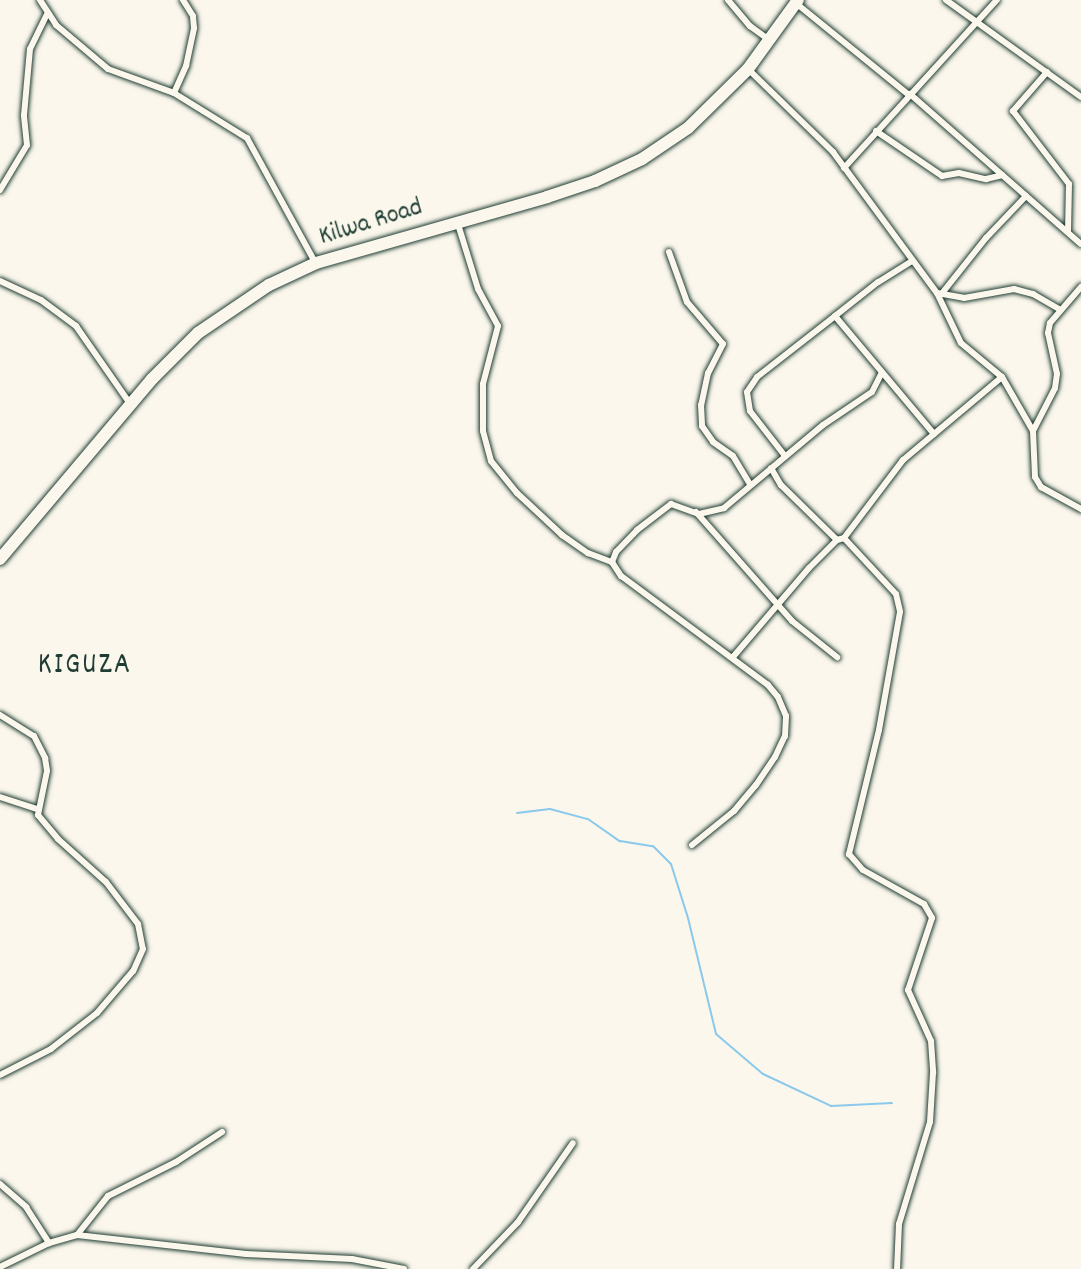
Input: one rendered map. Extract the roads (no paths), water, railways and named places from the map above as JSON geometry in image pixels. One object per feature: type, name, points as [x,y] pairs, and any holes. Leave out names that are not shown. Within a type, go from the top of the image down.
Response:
[{"type":"highway","name":"Kilwa Road","points":[[1,556],[131,405],[198,333],[269,285],[316,263],[547,197],[618,172],[688,128],[748,69],[797,1]]},
{"type":"street","points":[[40,0],[47,14],[108,69],[174,93],[247,138],[316,263]]},
{"type":"street","points":[[174,93],[186,66],[194,28],[193,16],[183,0]]},
{"type":"street","points":[[728,0],[750,26],[769,40]]},
{"type":"street","points":[[946,0],[1081,97]]},
{"type":"street","points":[[844,168],[997,0]]},
{"type":"street","points":[[797,1],[1081,244]]},
{"type":"street","points":[[0,190],[27,145],[24,115],[30,49],[47,14]]},
{"type":"street","points":[[748,69],[814,131],[912,261],[940,292],[961,343],[1002,377],[1033,431],[1035,477],[1041,487],[1081,509]]},
{"type":"street","points":[[1047,72],[1013,111],[1069,184],[1071,224],[1068,232]]},
{"type":"street","points":[[876,131],[942,176],[959,173],[986,179],[1003,175]]},
{"type":"street","points":[[940,292],[1026,196]]},
{"type":"street","points":[[457,221],[478,289],[498,326],[483,384],[483,431],[491,461],[517,493],[562,535],[588,553],[612,562],[621,576],[733,657],[778,697],[786,716],[785,736],[775,757],[734,811],[692,845]]},
{"type":"street","points":[[669,252],[687,302],[723,344],[708,373],[702,426],[713,442],[733,456],[750,484]]},
{"type":"street","points":[[785,456],[750,411],[747,392],[757,377],[878,282],[912,261]]},
{"type":"street","points":[[0,281],[41,300],[66,317],[131,405]]},
{"type":"street","points":[[1033,431],[1055,388],[1057,374],[1048,333],[1050,323],[1081,287]]},
{"type":"street","points":[[940,292],[964,298],[1014,289],[1033,294],[1061,310]]},
{"type":"street","points":[[835,316],[934,434]]},
{"type":"street","points":[[612,562],[616,552],[637,530],[671,504],[696,512],[712,513],[724,508],[785,456],[872,392],[882,372]]},
{"type":"street","points":[[733,657],[840,539],[896,467],[1002,377]]},
{"type":"street","points":[[771,468],[781,485],[896,594],[900,612],[879,730],[849,854],[863,870],[924,904],[932,918],[908,990],[931,1041],[930,1122],[899,1224],[897,1269]]},
{"type":"street","points":[[696,512],[792,621],[837,657]]},
{"type":"street","points":[[0,715],[34,736],[45,758],[45,783],[38,809],[40,819],[117,896],[138,924],[143,949],[133,971],[97,1013],[51,1049],[0,1075]]},
{"type":"street","points":[[0,797],[38,809]]},
{"type":"street","points":[[77,1235],[108,1196],[176,1162],[222,1132]]},
{"type":"street","points":[[477,1267],[518,1222],[573,1143]]},
{"type":"street","points":[[0,1184],[26,1207],[49,1243]]},
{"type":"street","points":[[0,1267],[49,1243],[77,1235],[246,1254],[352,1259],[404,1269]]},
{"type":"waterway","points":[[517,813],[550,809],[588,819],[620,841],[653,846],[671,864],[688,918],[716,1034],[763,1074],[831,1106],[892,1103]]},
{"type":"district","name":"KIGUZA","points":[[85,667]]}]
